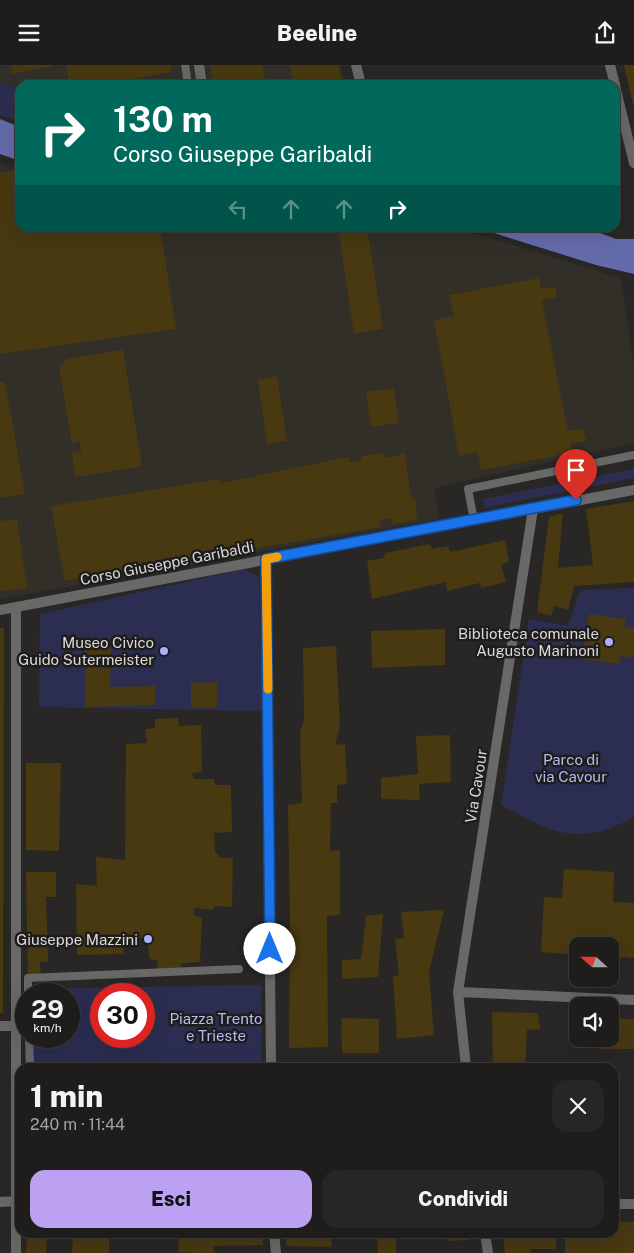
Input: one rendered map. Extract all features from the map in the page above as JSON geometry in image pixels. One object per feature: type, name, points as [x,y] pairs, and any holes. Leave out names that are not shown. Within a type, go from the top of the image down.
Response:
[{"type":"street","points":[[199,65],[201,80]]},
{"type":"street","points":[[356,65],[360,80]]},
{"type":"street","points":[[610,65],[614,80]]},
{"type":"street","points":[[620,106],[634,163]]},
{"type":"street","name":"Corso Giuseppe Garibaldi","points":[[0,610],[16,609],[266,559],[634,490]]},
{"type":"street","name":"Via Cavour","points":[[466,1063],[458,992],[533,509]]},
{"type":"street","points":[[266,559],[271,1063]]},
{"type":"street","points":[[16,609],[16,983]]},
{"type":"street","points":[[458,992],[634,1000]]},
{"type":"street","points":[[0,1026],[15,1026]]},
{"type":"street","points":[[16,1048],[16,1063]]},
{"type":"street","points":[[0,1202],[15,1201]]},
{"type":"street","points":[[619,1204],[634,1204]]},
{"type":"street","points":[[16,1253],[17,1238]]},
{"type":"street","points":[[274,1238],[276,1253]]},
{"type":"street","points":[[485,1238],[488,1253]]},
{"type":"lane","points":[[185,65],[187,80]]},
{"type":"lane","points":[[474,520],[468,489],[634,455]]},
{"type":"lane","points":[[28,983],[28,978],[238,969]]},
{"type":"lane","points":[[30,1048],[30,1063]]},
{"type":"shaded area","points":[[0,65],[341,65],[344,80],[15,80],[15,88],[0,83]]},
{"type":"shaded area","points":[[0,119],[15,125],[15,159],[0,154]]},
{"type":"shaded area","points":[[0,163],[15,168],[15,232],[470,232],[621,278],[634,367],[634,443],[434,488],[440,519],[0,599]]},
{"type":"shaded area","points":[[491,232],[598,232],[616,239],[634,239],[634,274],[596,265]]},
{"type":"green space","points":[[0,83],[15,88],[15,120],[0,115]]},
{"type":"green space","points":[[634,469],[634,478],[484,508],[483,499]]},
{"type":"green space","points":[[244,569],[259,577],[262,711],[39,707],[40,614]]},
{"type":"green space","name":"Parco di via Cavour","points":[[634,588],[634,817],[615,827],[597,832],[581,834],[551,829],[501,805],[529,619],[568,626],[580,590]]},
{"type":"green space","name":"Piazza Trento e Trieste","points":[[261,985],[262,1063],[25,1063],[25,1048],[80,1048],[80,988],[90,988],[90,1048],[155,1048],[155,987]]},
{"type":"building","points":[[11,65],[53,65],[53,66],[12,74]]},
{"type":"building","points":[[67,65],[171,65],[172,72],[128,80],[68,80]]},
{"type":"building","points":[[210,65],[263,65],[265,80],[212,80]]},
{"type":"building","points":[[290,65],[339,65],[341,80],[293,80]]},
{"type":"building","points":[[624,65],[634,65],[634,104],[633,104]]},
{"type":"building","points":[[15,170],[15,232],[161,232],[176,329],[0,354],[0,173]]},
{"type":"building","points":[[339,232],[368,232],[383,329],[354,334]]},
{"type":"building","points":[[539,278],[541,289],[555,287],[557,297],[542,300],[568,431],[583,428],[586,441],[570,444],[573,453],[481,470],[478,452],[459,456],[434,320],[454,316],[449,295]]},
{"type":"building","points":[[123,350],[142,466],[75,477],[72,453],[81,452],[80,441],[72,444],[59,368],[67,359]]},
{"type":"building","points":[[277,376],[287,441],[267,444],[258,380]]},
{"type":"building","points":[[0,382],[5,382],[25,494],[0,498]]},
{"type":"building","points":[[394,388],[399,423],[371,427],[366,392]]},
{"type":"building","points":[[382,453],[388,458],[405,453],[411,497],[416,500],[417,520],[392,524],[392,518],[379,521],[381,527],[65,581],[51,506],[220,479],[221,483],[349,457],[350,462],[360,460],[362,456]]},
{"type":"building","points":[[634,501],[634,582],[574,586],[568,610],[554,606],[551,616],[537,612],[549,517],[563,513],[558,568],[593,565],[586,509]]},
{"type":"building","points":[[17,519],[27,588],[0,591],[0,521]]},
{"type":"building","points":[[505,540],[509,562],[501,564],[506,582],[481,588],[480,583],[447,591],[446,582],[372,599],[367,561],[384,558],[385,553],[430,544],[432,549],[448,546],[450,552]]},
{"type":"building","name":"Biblioteca comunale Augusto Marinoni","points":[[589,614],[626,619],[625,627],[634,628],[634,658],[621,656],[620,664],[582,659]]},
{"type":"building","points":[[0,628],[4,628],[3,1013],[0,1013]]},
{"type":"building","points":[[445,629],[445,665],[372,668],[371,631]]},
{"type":"building","points":[[336,646],[340,725],[335,745],[345,744],[347,784],[337,785],[337,803],[331,803],[330,851],[340,850],[340,915],[327,916],[328,1047],[289,1048],[290,917],[288,805],[302,803],[300,732],[304,720],[303,648]]},
{"type":"building","points":[[111,647],[110,687],[155,686],[155,705],[86,707],[85,649]]},
{"type":"building","points":[[218,682],[217,707],[191,708],[191,683]]},
{"type":"building","points":[[178,718],[179,726],[201,725],[202,772],[192,773],[194,779],[214,779],[215,785],[231,785],[232,832],[214,833],[215,851],[221,858],[233,858],[232,907],[215,906],[213,910],[194,908],[194,915],[202,918],[200,962],[181,963],[181,969],[158,970],[157,960],[149,959],[148,939],[129,936],[130,943],[123,943],[124,954],[77,955],[76,884],[97,886],[96,857],[125,860],[126,744],[147,743],[145,729],[155,728],[155,719]]},
{"type":"building","points":[[450,735],[451,782],[419,784],[420,800],[381,799],[381,778],[418,774],[416,736]]},
{"type":"building","points":[[26,763],[61,763],[59,851],[26,850]]},
{"type":"building","points":[[564,869],[614,872],[613,902],[634,903],[634,958],[619,957],[619,937],[569,937],[569,954],[541,952],[544,897],[562,898]]},
{"type":"building","points":[[26,872],[56,872],[56,897],[46,897],[48,962],[40,962],[41,978],[28,978]]},
{"type":"building","points":[[444,910],[429,972],[434,1035],[397,1039],[393,976],[399,976],[395,939],[404,938],[401,912]]},
{"type":"building","points":[[383,914],[378,977],[342,979],[342,960],[361,959],[366,916]]},
{"type":"building","points":[[492,1012],[538,1013],[540,1029],[527,1030],[525,1063],[493,1063]]},
{"type":"building","points":[[341,1018],[379,1019],[379,1053],[342,1053]]},
{"type":"building","points":[[619,1019],[634,1019],[634,1049],[599,1049],[599,1047],[619,1047]]},
{"type":"building","points":[[619,1222],[634,1222],[634,1253],[565,1253],[565,1238],[619,1238]]},
{"type":"building","points":[[27,1238],[47,1238],[46,1253],[26,1253]]},
{"type":"building","points":[[73,1238],[109,1238],[109,1253],[72,1253]]},
{"type":"building","points":[[178,1238],[262,1238],[263,1245],[213,1246],[214,1253],[179,1252]]},
{"type":"building","points":[[286,1238],[332,1238],[331,1247],[286,1246]]},
{"type":"building","points":[[377,1238],[396,1238],[396,1253],[378,1253]]},
{"type":"building","points":[[446,1238],[470,1238],[470,1240],[447,1241]]},
{"type":"building","points":[[504,1238],[556,1238],[556,1249],[530,1249],[531,1253],[505,1253]]},
{"type":"slow traffic","points":[[268,689],[266,559],[277,557]]},
{"type":"place","name":"Biblioteca comunale Augusto Marinoni","points":[[609,642]]},
{"type":"place","name":"Museo Civico Guido Sutermeister","points":[[164,651]]},
{"type":"place","name":"Giuseppe Mazzini","points":[[148,939]]},
{"type":"route","points":[[270,949],[266,559],[576,500]]}]
